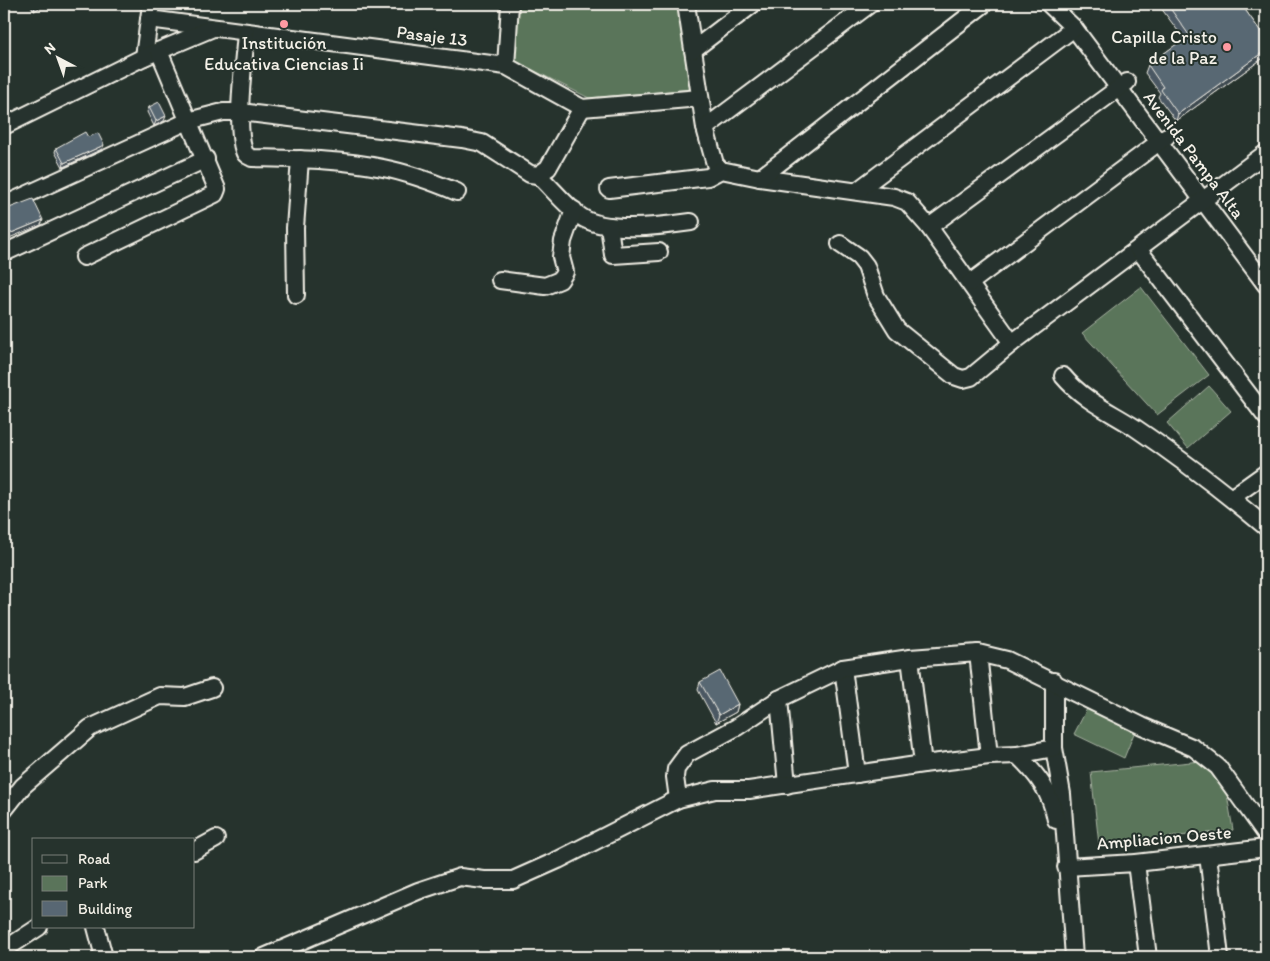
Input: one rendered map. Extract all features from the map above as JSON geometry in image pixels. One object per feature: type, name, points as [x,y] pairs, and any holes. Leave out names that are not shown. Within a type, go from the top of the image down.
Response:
[{"type":"street","points":[[506,66],[510,4]]},
{"type":"street","points":[[686,4],[705,128],[715,164],[722,170],[760,178],[894,197],[907,202],[929,227],[1012,342]]},
{"type":"street","points":[[693,50],[753,4]]},
{"type":"street","points":[[705,128],[870,4]]},
{"type":"street","points":[[760,178],[984,4]]},
{"type":"street","name":"Avenida Pampa Alta","points":[[1050,4],[1074,28],[1123,84]]},
{"type":"street","name":"Avenida Pampa Alta","points":[[1064,4],[1208,198],[1266,268]]},
{"type":"street","points":[[84,257],[215,194],[216,189],[206,159],[188,121],[151,54],[150,11]]},
{"type":"street","name":"Pasaje 13","points":[[150,11],[213,28],[506,66],[582,108]]},
{"type":"street","points":[[4,126],[151,54],[213,28]]},
{"type":"street","points":[[857,191],[1074,28]]},
{"type":"street","points":[[246,33],[240,112],[243,149],[246,155],[252,158],[300,159],[382,168],[422,178],[457,192]]},
{"type":"street","points":[[929,227],[1123,84]]},
{"type":"street","points":[[538,175],[548,168],[582,108],[700,98]]},
{"type":"street","points":[[4,205],[188,121],[223,112],[240,112],[482,144],[530,174],[538,175],[581,217],[609,226],[642,228],[691,222]]},
{"type":"street","points":[[970,283],[1164,139]]},
{"type":"street","points":[[840,244],[859,258],[866,266],[876,296],[897,330],[954,376],[963,379],[970,377],[1012,342],[1266,153]]},
{"type":"street","points":[[4,253],[206,159]]},
{"type":"street","points":[[296,295],[295,228],[300,159]]},
{"type":"street","points":[[609,189],[708,177],[722,170]]},
{"type":"street","name":"Avenida Pampa Alta","points":[[1208,198],[1266,285]]},
{"type":"street","points":[[500,280],[545,286],[560,280],[565,272],[561,257],[563,242],[574,210]]},
{"type":"street","points":[[609,226],[613,255],[659,252]]},
{"type":"street","points":[[1138,249],[1266,417]]},
{"type":"street","points":[[1063,376],[1076,392],[1134,427],[1232,498],[1266,527]]},
{"type":"street","points":[[1232,498],[1266,473]]},
{"type":"street","points":[[978,653],[989,756]]},
{"type":"street","points":[[678,799],[674,777],[676,769],[687,754],[737,727],[779,699],[843,668],[910,658],[978,653],[1007,660],[1054,681],[1206,756],[1218,767],[1266,834]]},
{"type":"street","points":[[910,658],[923,764]]},
{"type":"street","points":[[843,668],[857,774]]},
{"type":"street","points":[[1054,681],[1054,748],[1062,794],[1074,957]]},
{"type":"street","points":[[4,810],[22,786],[90,728],[160,696],[185,697],[212,688]]},
{"type":"street","points":[[779,699],[787,784]]},
{"type":"street","points":[[264,957],[418,891],[460,877],[484,880],[513,880],[558,860],[678,799],[715,790],[749,790],[923,764],[989,756],[1017,755],[1054,748]]},
{"type":"street","points":[[1017,755],[1037,774],[1053,803],[1066,867]]},
{"type":"street","points":[[195,850],[216,839]]},
{"type":"street","name":"Ampliacion Oeste","points":[[1066,867],[1136,863],[1266,848]]},
{"type":"street","points":[[1208,855],[1220,957]]},
{"type":"street","points":[[1136,863],[1148,957]]},
{"type":"street","points":[[4,950],[37,928]]},
{"type":"street","points":[[96,928],[104,957]]},
{"type":"green space","points":[[518,4],[682,4],[693,89],[589,98],[515,61]]},
{"type":"green space","points":[[1141,287],[1209,375],[1157,415],[1082,333]]},
{"type":"green space","points":[[1209,386],[1231,411],[1188,448],[1167,423]]},
{"type":"green space","points":[[1090,703],[1137,726],[1124,758],[1074,734]]},
{"type":"green space","points":[[1221,759],[1233,830],[1099,845],[1091,772]]},
{"type":"building","points":[[4,4],[12,4],[8,11],[4,9]]},
{"type":"building","points":[[1167,4],[1241,4],[1266,39],[1266,50],[1178,114],[1161,90],[1163,87],[1148,65],[1189,35]]},
{"type":"building","points":[[159,102],[166,116],[156,121],[149,107]]},
{"type":"building","points":[[85,132],[88,137],[98,133],[104,145],[64,163],[56,148]]},
{"type":"building","points":[[33,199],[43,220],[4,236],[4,210]]},
{"type":"building","points":[[720,671],[738,704],[719,715],[700,682]]},
{"type":"place","name":"Institución Educativa Ciencias Ii","points":[[284,24]]},
{"type":"place","name":"Capilla Cristo de la Paz","points":[[1227,47]]}]
